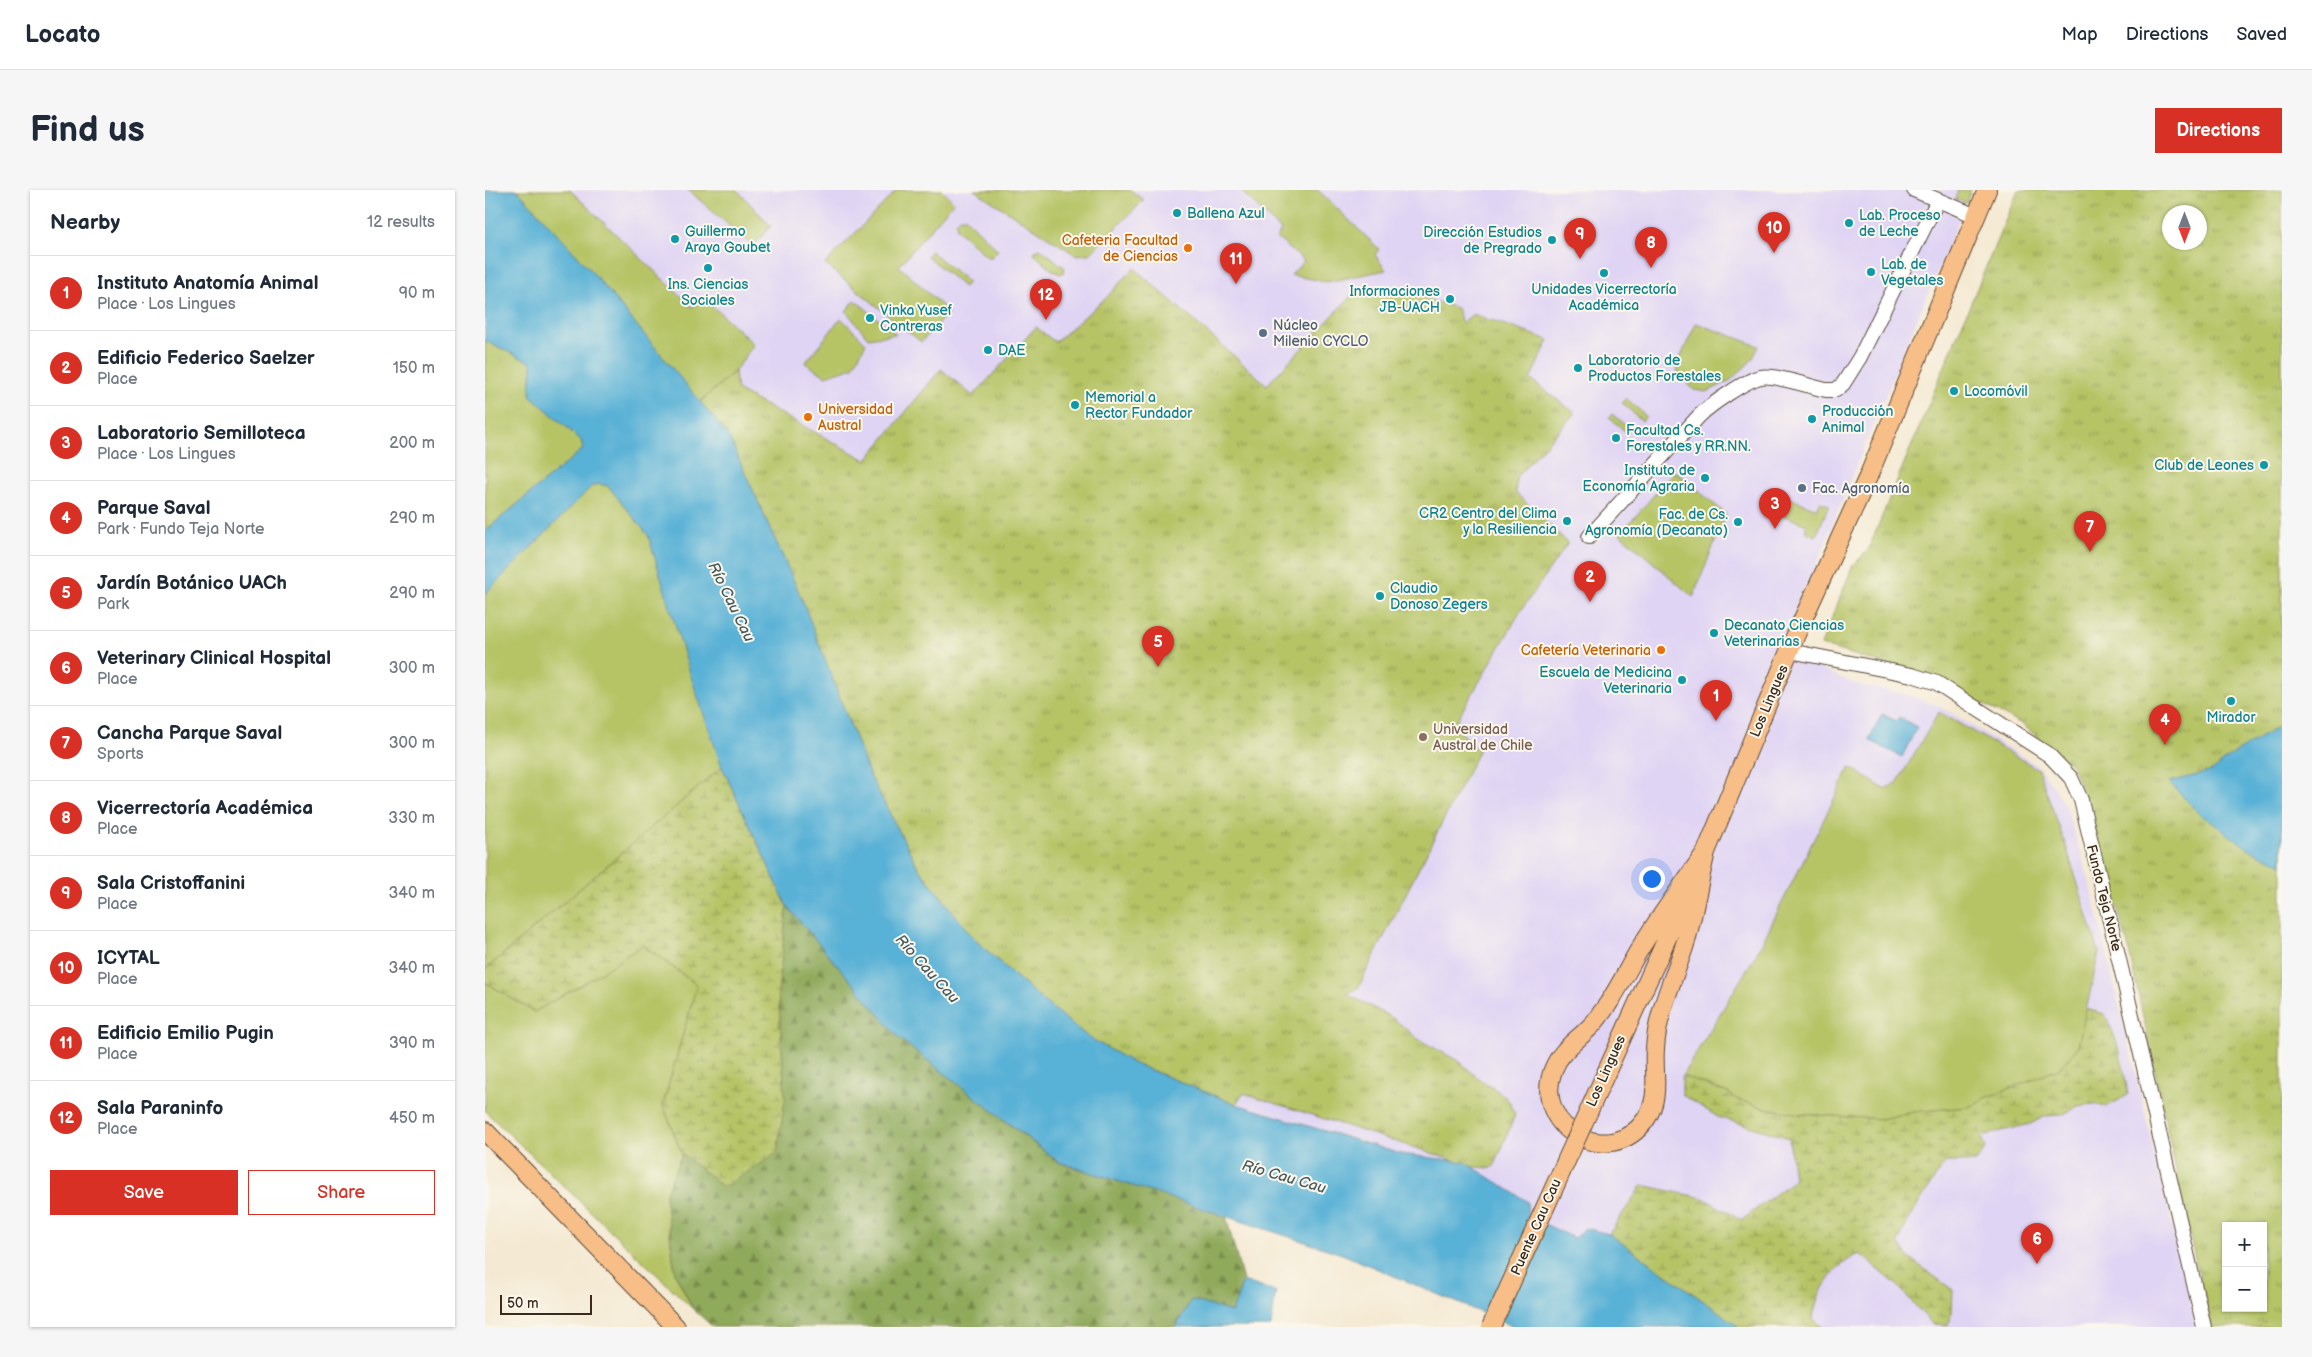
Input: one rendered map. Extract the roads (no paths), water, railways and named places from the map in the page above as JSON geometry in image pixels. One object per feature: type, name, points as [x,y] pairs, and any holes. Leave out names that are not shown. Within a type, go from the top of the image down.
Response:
[{"type":"main road","name":"Los Lingues","points":[[1582,1126],[1706,852],[1790,651],[1868,477],[1987,190]]},
{"type":"main road","points":[[1706,852],[1686,939],[1661,1012],[1655,1050],[1656,1090],[1651,1111],[1633,1132],[1617,1140],[1598,1142],[1580,1138],[1565,1128],[1555,1113],[1549,1087],[1553,1070],[1564,1051],[1590,1028],[1609,1003],[1643,943],[1706,852]]},
{"type":"main road","name":"Puente Cau Cau","points":[[1491,1327],[1582,1126]]},
{"type":"main road","points":[[485,1131],[676,1327]]},
{"type":"street","points":[[1914,190],[1976,216]]},
{"type":"street","points":[[1589,536],[1703,411],[1741,387],[1762,376],[1826,390],[1836,390],[1843,384],[1860,357],[1938,200]]},
{"type":"street","name":"Fundo Teja Norte","points":[[1790,651],[1912,675],[1937,683],[2049,755],[2071,778],[2081,800],[2203,1327]]},
{"type":"water","name":"Río Cau Cau","points":[[485,190],[516,190],[519,192],[594,274],[728,435],[801,597],[869,774],[919,869],[975,940],[1042,1000],[1088,1037],[1135,1064],[1236,1104],[1401,1154],[1465,1162],[1527,1201],[1528,1216],[1574,1238],[1585,1228],[1609,1234],[1740,1327],[1515,1327],[1342,1254],[1059,1162],[900,1039],[787,906],[722,767],[693,683],[648,535],[608,486],[599,484],[592,486],[485,594],[485,531],[583,449],[581,440],[530,395],[532,363],[485,341]]},
{"type":"water","points":[[1882,714],[1896,721],[1899,717],[1917,727],[1902,757],[1869,740]]},
{"type":"water","points":[[2282,724],[2282,864],[2249,849],[2200,814],[2169,782],[2212,771],[2229,757]]},
{"type":"water","points":[[1243,1281],[1276,1292],[1271,1327],[1176,1327],[1191,1300],[1232,1312]]},
{"type":"place","name":"Ballena Azul","points":[[1177,213]]},
{"type":"place","name":"Lab. Proceso de Leche","points":[[1849,223]]},
{"type":"place","name":"Guillermo Araya Goubet","points":[[675,239]]},
{"type":"place","name":"Dirección Estudios de Pregrado","points":[[1552,240]]},
{"type":"place","name":"Cafeteria Facultad de Ciencias","points":[[1188,248]]},
{"type":"place","name":"ICYTAL","points":[[1774,253]]},
{"type":"place","name":"Sala Cristoffanini","points":[[1580,259]]},
{"type":"place","name":"Ins. Ciencias Sociales","points":[[708,268]]},
{"type":"place","name":"Vicerrectoría Académica","points":[[1651,268]]},
{"type":"place","name":"Lab. de Vegetales","points":[[1871,272]]},
{"type":"place","name":"Unidades Vicerrectoría Académica","points":[[1604,273]]},
{"type":"place","name":"Edificio Emilio Pugin","points":[[1236,284]]},
{"type":"place","name":"Informaciones JB-UACH","points":[[1450,299]]},
{"type":"place","name":"Vinka Yusef Contreras","points":[[870,318]]},
{"type":"place","name":"Sala Paraninfo","points":[[1046,320]]},
{"type":"place","name":"Núcleo Milenio CYCLO","points":[[1263,333]]},
{"type":"place","name":"DAE","points":[[988,350]]},
{"type":"place","name":"Laboratorio de Productos Forestales","points":[[1578,368]]},
{"type":"place","name":"Locomóvil","points":[[1954,391]]},
{"type":"place","name":"Memorial a Rector Fundador","points":[[1075,405]]},
{"type":"place","name":"Universidad Austral","points":[[808,417]]},
{"type":"place","name":"Producción Animal","points":[[1812,419]]},
{"type":"place","name":"Facultad Cs. Forestales y RR.NN.","points":[[1616,438]]},
{"type":"place","name":"Club de Leones","points":[[2264,465]]},
{"type":"place","name":"Instituto de Economía Agraria","points":[[1705,478]]},
{"type":"place","name":"Fac. Agronomía","points":[[1802,488]]},
{"type":"place","name":"CR2 Centro del Clima y la Resiliencia","points":[[1567,521]]},
{"type":"place","name":"Fac. de Cs. Agronomía (Decanato)","points":[[1738,522]]},
{"type":"place","name":"Laboratorio Semilloteca","points":[[1775,529]]},
{"type":"place","name":"Cancha Parque Saval","points":[[2090,552]]},
{"type":"place","name":"Claudio Donoso Zegers","points":[[1380,596]]},
{"type":"place","name":"Edificio Federico Saelzer","points":[[1590,602]]},
{"type":"place","name":"Decanato Ciencias Veterinarias","points":[[1714,633]]},
{"type":"place","name":"Cafetería Veterinaria","points":[[1661,650]]},
{"type":"place","name":"Jardín Botánico UACh","points":[[1158,667]]},
{"type":"place","name":"Escuela de Medicina Veterinaria","points":[[1682,680]]},
{"type":"place","name":"Mirador","points":[[2231,701]]},
{"type":"place","name":"Instituto Anatomía Animal","points":[[1716,721]]},
{"type":"place","name":"Universidad Austral de Chile","points":[[1423,737]]},
{"type":"place","name":"Parque Saval","points":[[2165,745]]},
{"type":"place","name":"Veterinary Clinical Hospital","points":[[2037,1264]]}]
